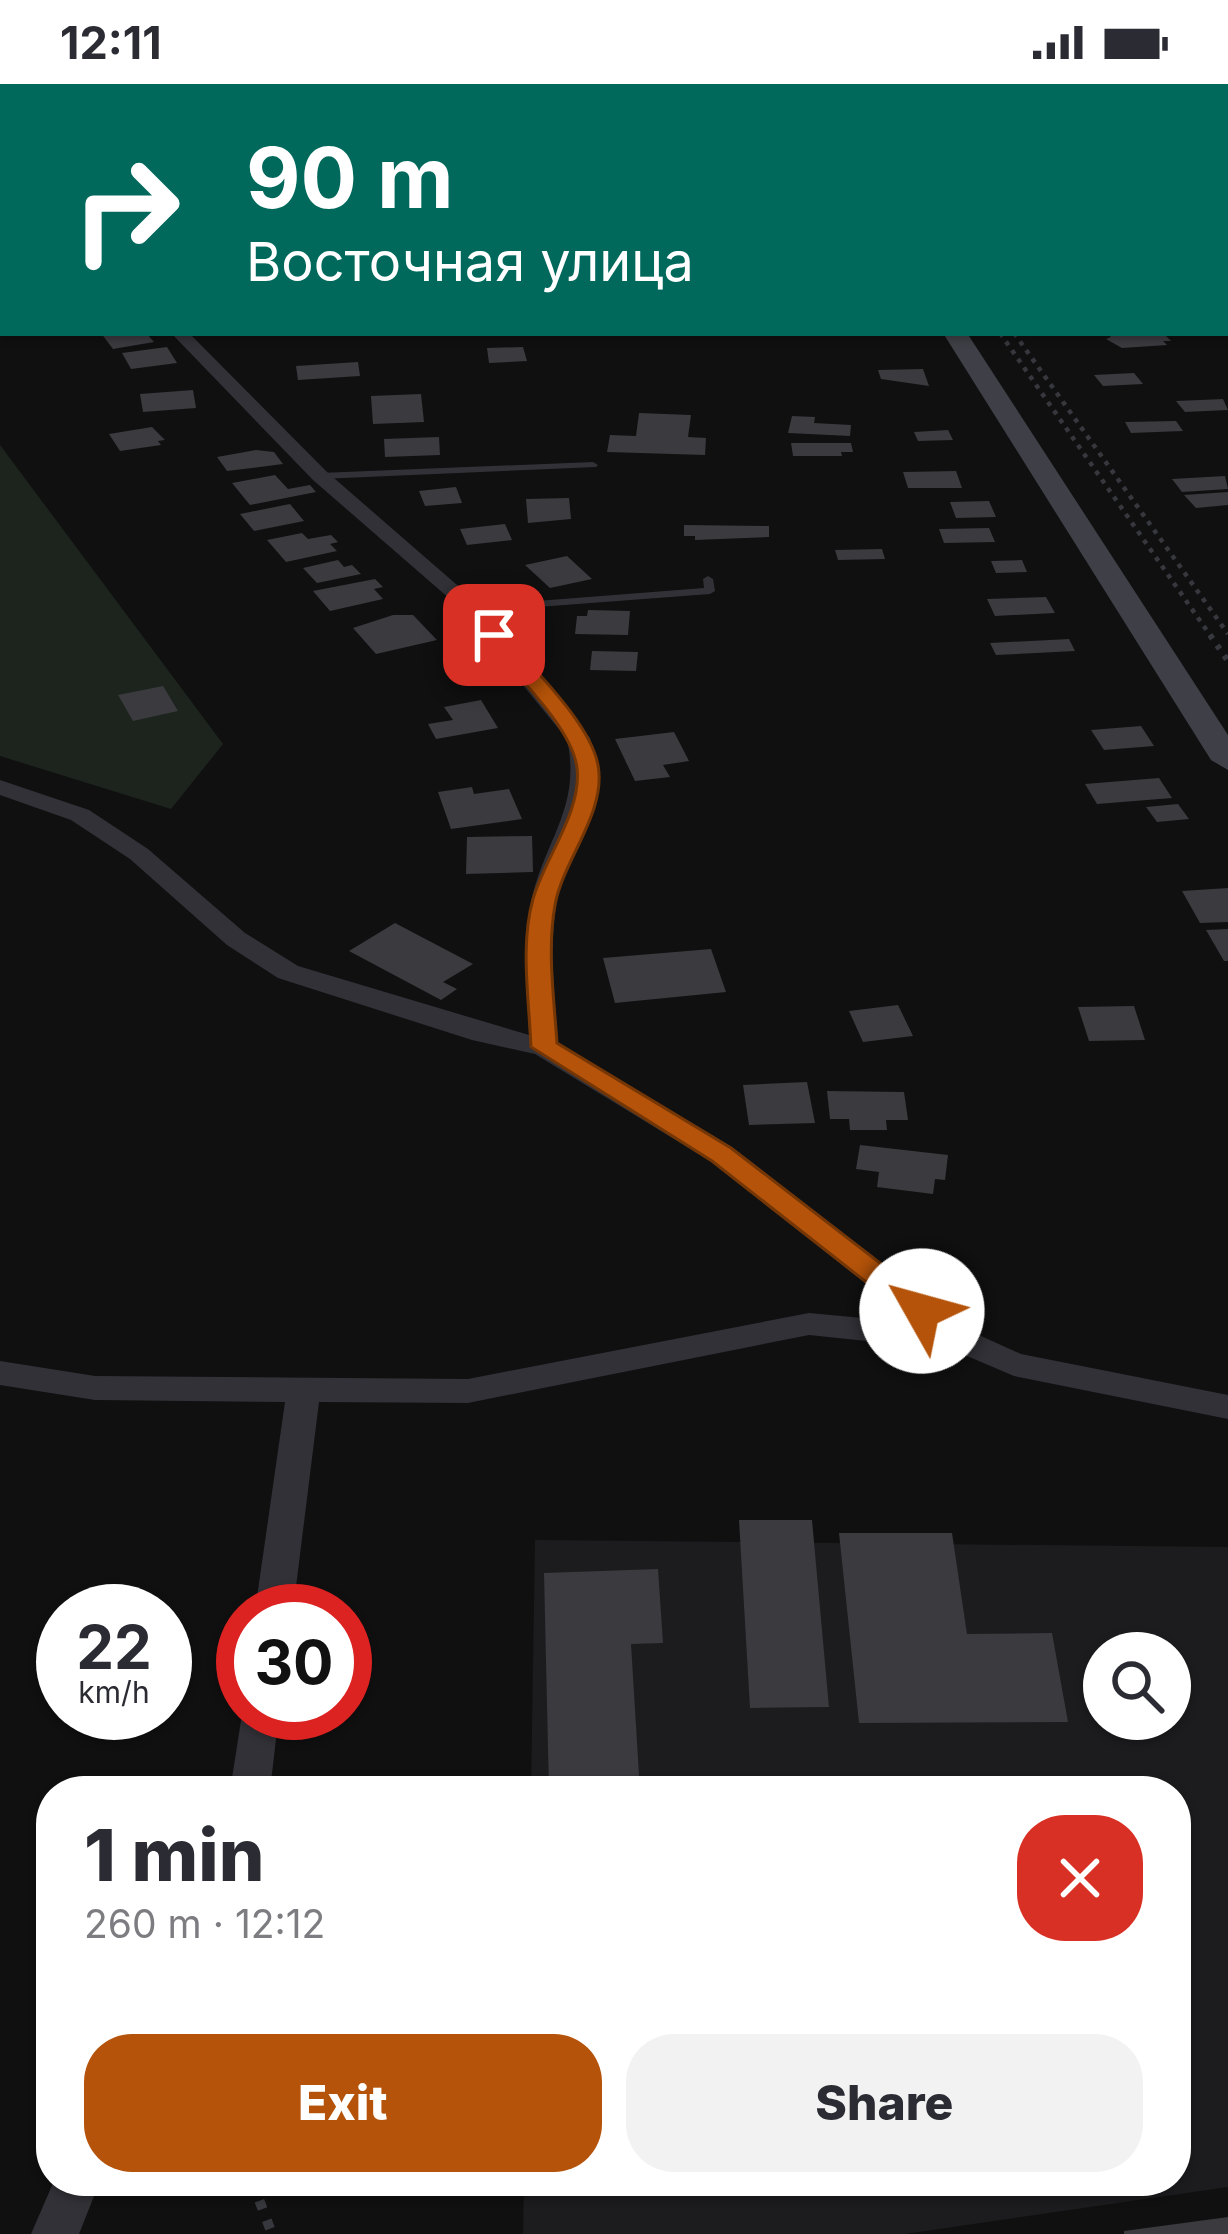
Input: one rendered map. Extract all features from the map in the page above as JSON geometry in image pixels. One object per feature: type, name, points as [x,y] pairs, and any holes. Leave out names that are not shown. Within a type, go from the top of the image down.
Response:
[{"type":"main road","points":[[957,336],[1228,760]]},
{"type":"street","points":[[182,336],[320,476],[471,609],[578,738],[587,766],[587,792],[544,900],[539,939],[544,1047]]},
{"type":"street","points":[[0,787],[80,815],[139,854],[236,939],[288,972],[482,1034],[544,1047],[722,1154],[958,1339],[1014,1364],[1228,1407]]},
{"type":"street","points":[[0,1373],[95,1388],[468,1391],[809,1324],[958,1339]]},
{"type":"street","points":[[278,1584],[304,1390]]},
{"type":"street","points":[[252,1776],[257,1740]]},
{"type":"street","points":[[55,2234],[71,2196]]},
{"type":"lane","points":[[320,476],[593,465]]},
{"type":"lane","points":[[471,609],[710,591],[708,579]]},
{"type":"path","points":[[1002,336],[1228,661]]},
{"type":"path","points":[[1016,336],[1228,634]]},
{"type":"path","points":[[258,2196],[272,2234]]},
{"type":"shaded area","points":[[0,445],[223,744],[171,809],[0,756]]},
{"type":"shaded area","points":[[535,1540],[1228,1547],[1228,2187],[1191,2192],[1191,1776],[531,1776]]},
{"type":"shaded area","points":[[524,2196],[1166,2196],[905,2234],[523,2234]]},
{"type":"building","points":[[103,336],[149,336],[154,342],[113,349]]},
{"type":"building","points":[[1166,336],[1171,341],[1122,348],[1106,339]]},
{"type":"building","points":[[167,347],[177,363],[131,369],[122,353]]},
{"type":"building","points":[[523,347],[527,361],[489,363],[487,348]]},
{"type":"building","points":[[358,362],[360,376],[298,380],[296,366]]},
{"type":"building","points":[[923,369],[929,386],[881,379],[878,370]]},
{"type":"building","points":[[1134,373],[1143,384],[1103,386],[1094,375]]},
{"type":"building","points":[[193,390],[196,408],[143,412],[140,394]]},
{"type":"building","points":[[421,394],[424,422],[373,424],[371,396]]},
{"type":"building","points":[[1223,399],[1228,410],[1185,412],[1176,401]]},
{"type":"building","points":[[639,413],[691,415],[688,437],[706,438],[705,455],[607,452],[610,435],[636,436]]},
{"type":"building","points":[[792,416],[815,417],[814,423],[851,425],[850,436],[788,433]]},
{"type":"building","points":[[1176,421],[1183,431],[1131,433],[1125,422]]},
{"type":"building","points":[[152,427],[165,440],[158,441],[161,445],[120,451],[109,434]]},
{"type":"building","points":[[948,430],[953,440],[918,441],[914,432]]},
{"type":"building","points":[[439,437],[440,455],[385,457],[384,439]]},
{"type":"building","points":[[791,443],[851,443],[853,452],[793,456]]},
{"type":"building","points":[[274,452],[283,464],[227,471],[217,457]]},
{"type":"building","points":[[956,471],[962,488],[908,488],[903,472]]},
{"type":"building","points":[[275,475],[288,489],[310,485],[316,492],[250,505],[232,483]]},
{"type":"building","points":[[1225,476],[1228,489],[1182,492],[1172,479]]},
{"type":"building","points":[[456,487],[462,503],[425,506],[419,491]]},
{"type":"building","points":[[1228,492],[1228,505],[1196,508],[1184,495]]},
{"type":"building","points":[[569,498],[571,519],[528,523],[526,499]]},
{"type":"building","points":[[989,501],[996,517],[956,518],[950,502]]},
{"type":"building","points":[[290,504],[304,521],[254,531],[240,514]]},
{"type":"building","points":[[505,524],[512,540],[467,545],[460,529]]},
{"type":"building","points":[[684,525],[769,526],[769,537],[695,540],[695,536],[684,536]]},
{"type":"building","points":[[989,528],[995,542],[944,543],[939,529]]},
{"type":"building","points":[[302,533],[308,539],[331,535],[338,542],[330,544],[337,551],[286,562],[267,540]]},
{"type":"building","points":[[882,549],[885,559],[838,560],[835,550]]},
{"type":"building","points":[[567,556],[592,579],[550,588],[525,565]]},
{"type":"building","points":[[338,560],[361,574],[317,583],[303,568]]},
{"type":"building","points":[[1022,560],[1027,572],[996,573],[991,561]]},
{"type":"building","points":[[375,579],[383,587],[374,589],[383,599],[330,611],[313,591]]},
{"type":"building","points":[[1046,597],[1055,613],[995,616],[987,599]]},
{"type":"building","points":[[588,610],[630,611],[628,635],[575,634],[577,616],[587,616]]},
{"type":"building","points":[[393,615],[413,615],[437,640],[376,654],[353,628]]},
{"type":"building","points":[[1069,639],[1075,651],[996,655],[990,643]]},
{"type":"building","points":[[592,651],[638,652],[636,671],[590,670]]},
{"type":"building","points":[[163,686],[178,711],[133,721],[118,695]]},
{"type":"building","points":[[481,700],[498,728],[436,739],[428,724],[453,720],[444,707]]},
{"type":"building","points":[[1141,726],[1154,746],[1104,750],[1091,730]]},
{"type":"building","points":[[674,732],[689,761],[663,765],[670,777],[635,781],[615,739]]},
{"type":"building","points":[[1159,778],[1172,798],[1097,804],[1085,784]]},
{"type":"building","points":[[472,787],[474,794],[509,789],[522,819],[451,829],[438,792]]},
{"type":"building","points":[[1178,804],[1189,819],[1157,822],[1146,807]]},
{"type":"building","points":[[532,836],[533,872],[466,874],[467,837]]},
{"type":"building","points":[[1228,888],[1228,922],[1200,923],[1182,891]]},
{"type":"building","points":[[395,923],[473,964],[443,982],[457,989],[441,1000],[349,951]]},
{"type":"building","points":[[1228,929],[1228,961],[1224,961],[1206,930]]},
{"type":"building","points":[[711,949],[726,992],[615,1003],[603,958]]},
{"type":"building","points":[[898,1005],[913,1036],[863,1042],[849,1011]]},
{"type":"building","points":[[1134,1006],[1145,1040],[1089,1041],[1078,1007]]},
{"type":"building","points":[[807,1082],[815,1123],[749,1125],[743,1085]]},
{"type":"building","points":[[827,1091],[904,1092],[908,1120],[886,1120],[887,1130],[850,1130],[849,1119],[830,1119]]},
{"type":"building","points":[[860,1145],[948,1155],[945,1180],[935,1179],[933,1194],[877,1187],[879,1172],[856,1169]]},
{"type":"building","points":[[739,1520],[812,1520],[829,1707],[750,1708]]},
{"type":"building","points":[[839,1533],[952,1533],[967,1634],[1052,1633],[1068,1722],[859,1723]]},
{"type":"building","points":[[658,1569],[663,1643],[631,1644],[639,1776],[549,1776],[544,1573]]},
{"type":"building","points":[[1228,2217],[1228,2234],[1124,2234],[1124,2231]]},
{"type":"route","points":[[494,635],[578,738],[587,766],[587,792],[544,900],[539,939],[544,1047],[722,1154],[922,1311]]}]
